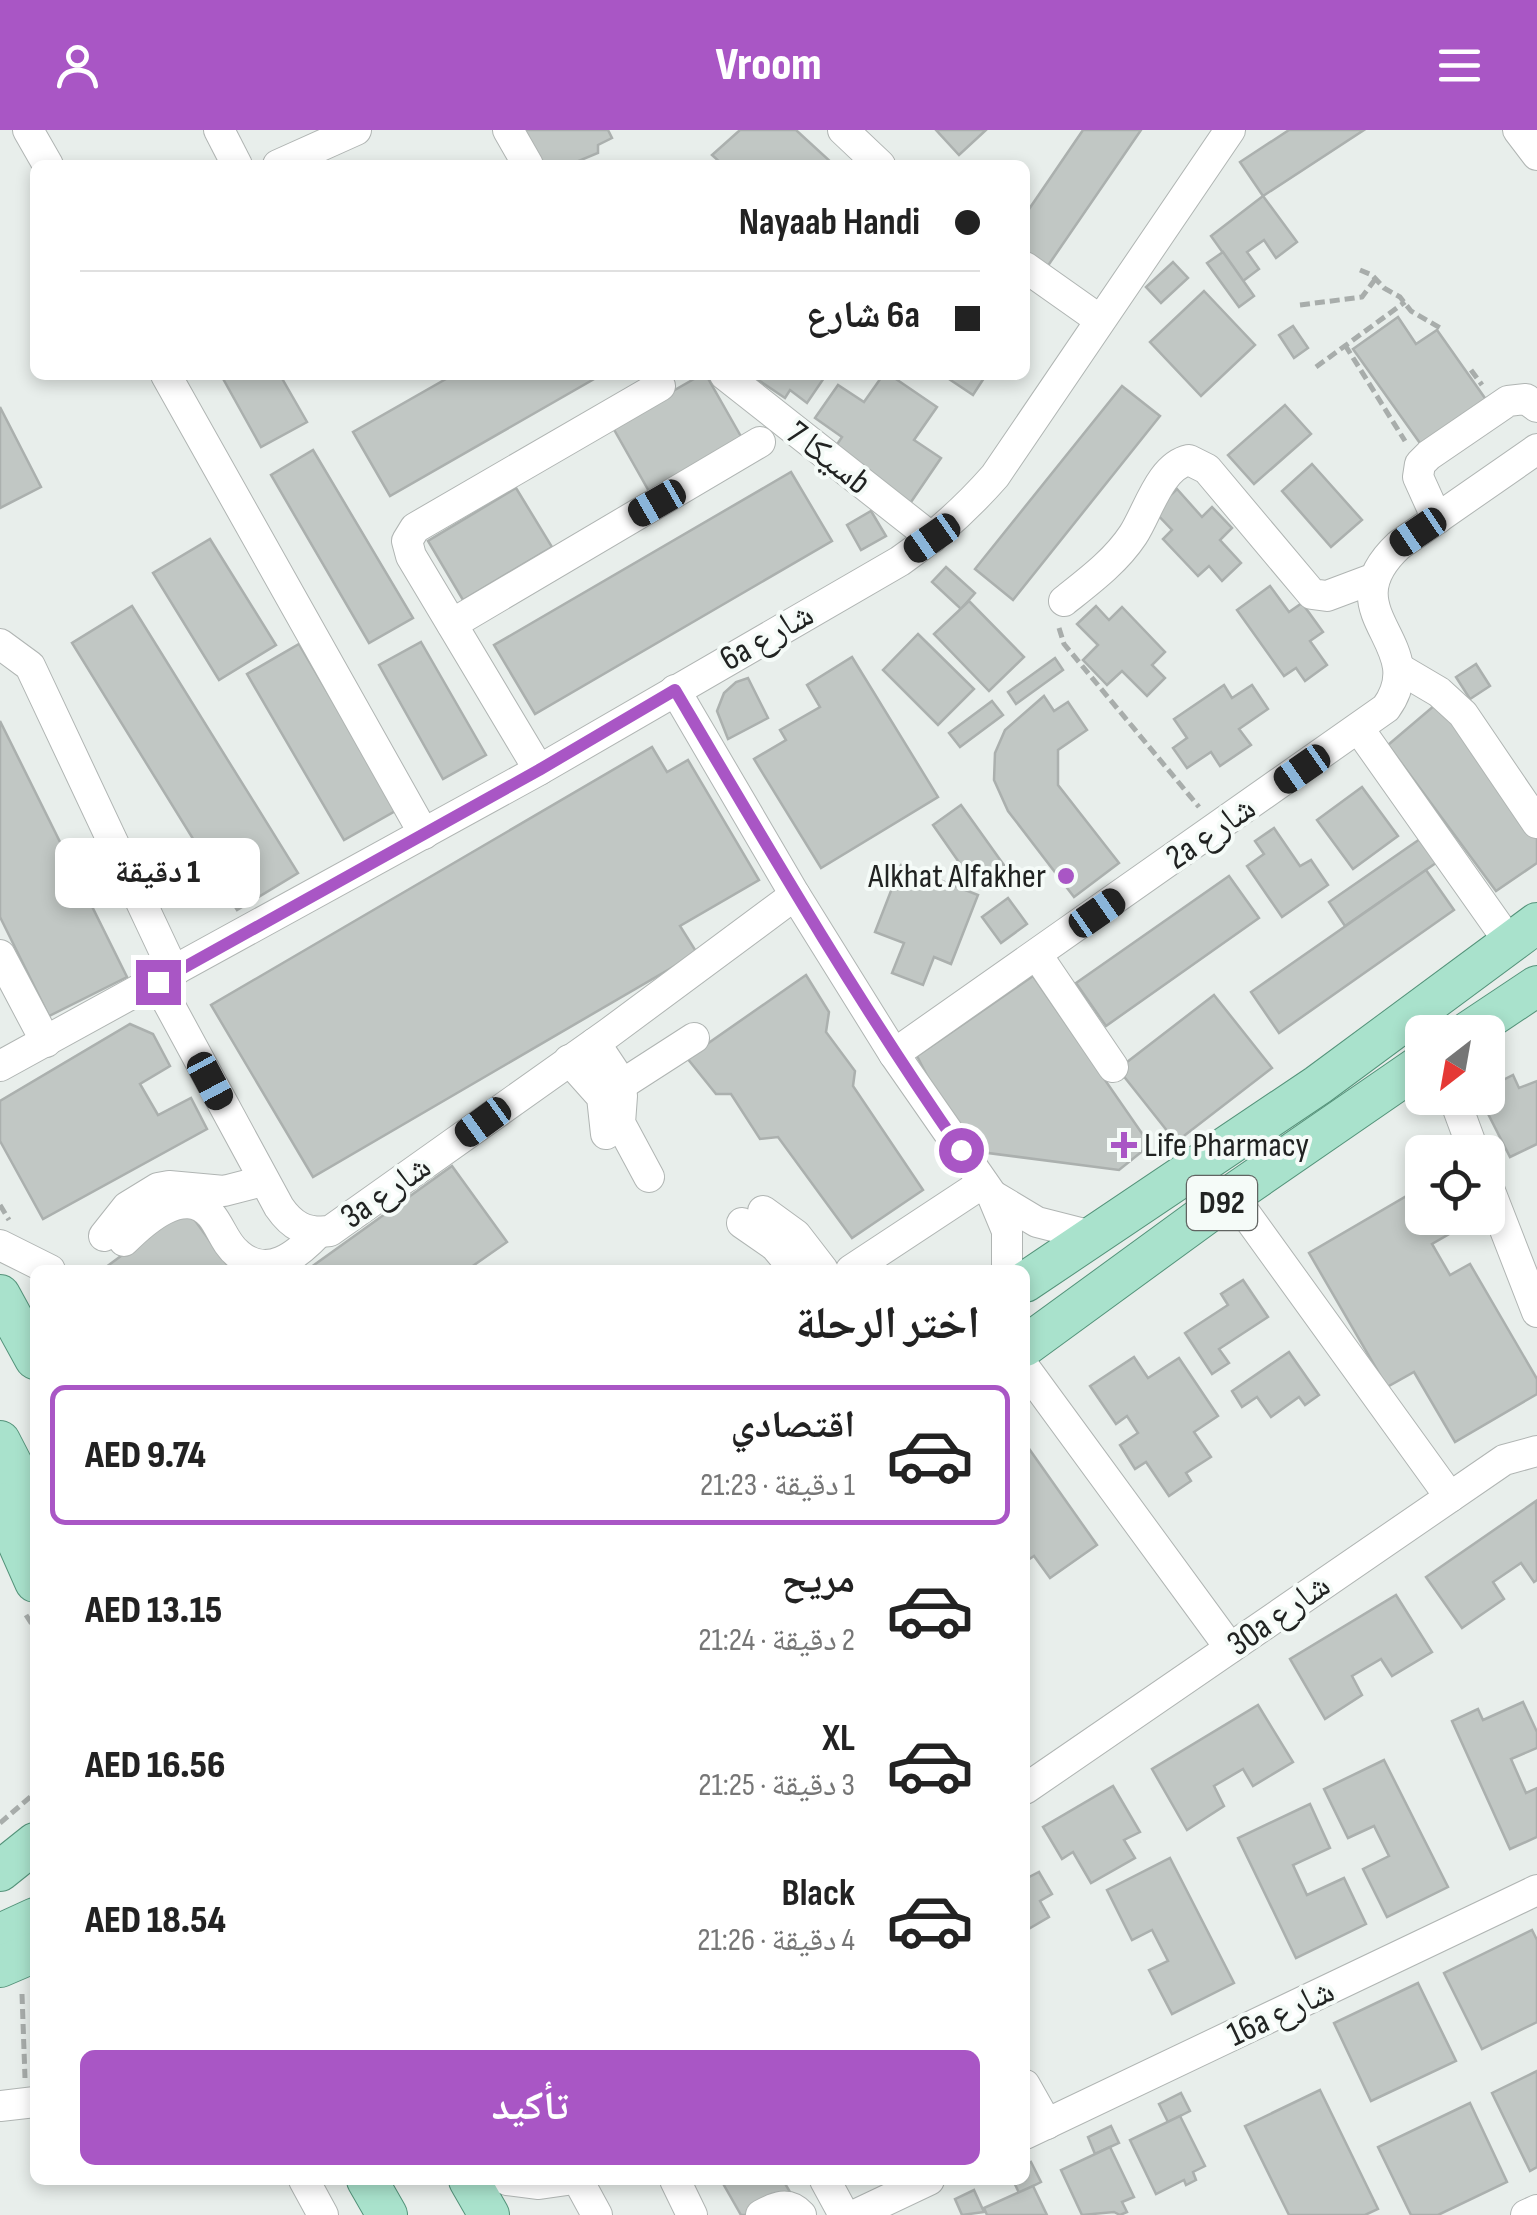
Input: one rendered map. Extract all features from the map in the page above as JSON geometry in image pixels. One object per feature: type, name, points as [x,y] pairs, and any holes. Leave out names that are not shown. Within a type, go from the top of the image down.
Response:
[{"type":"main road","name":"D92","points":[[1030,1279],[1318,1085],[1524,933]]},
{"type":"main road","points":[[1495,1015],[1537,986]]},
{"type":"main road","name":"D92","points":[[1030,1342],[1405,1076]]},
{"type":"main road","points":[[0,1295],[30,1350]]},
{"type":"main road","points":[[0,1420],[30,1450]]},
{"type":"main road","points":[[0,1441],[30,1499]]},
{"type":"main road","points":[[0,1503],[30,1571]]},
{"type":"main road","points":[[0,1871],[30,1847]]},
{"type":"main road","points":[[0,1883],[30,1869]]},
{"type":"main road","points":[[0,1934],[30,1920]]},
{"type":"main road","points":[[370,2185],[386,2215]]},
{"type":"main road","points":[[473,2185],[489,2215]]},
{"type":"street","points":[[28,130],[45,160]]},
{"type":"street","points":[[219,130],[234,160]]},
{"type":"street","points":[[289,160],[356,130]]},
{"type":"street","points":[[508,130],[525,160]]},
{"type":"street","points":[[843,130],[875,160]]},
{"type":"street","name":"6a شارع","points":[[0,1066],[539,770],[900,561],[932,538],[995,476],[1230,130]]},
{"type":"street","points":[[1518,130],[1537,156]]},
{"type":"street","points":[[1030,271],[1100,320]]},
{"type":"street","points":[[169,380],[424,834]]},
{"type":"street","name":"سيكا 7b","points":[[731,380],[932,538]]},
{"type":"street","points":[[539,770],[408,549],[407,541],[414,528],[660,386]]},
{"type":"street","points":[[1437,519],[1420,484],[1420,464],[1508,401],[1526,399],[1537,407]]},
{"type":"street","points":[[452,624],[760,442]]},
{"type":"street","points":[[1537,449],[1392,552],[1374,578],[1372,598],[1376,619],[1397,655],[1400,669],[1439,692],[1462,714],[1537,823]]},
{"type":"street","points":[[1064,602],[1112,561],[1134,533],[1170,469],[1188,460],[1207,469],[1312,594],[1326,596],[1374,578]]},
{"type":"street","name":"3a شارع","points":[[1,646],[30,666],[166,977],[263,1181],[288,1220],[302,1230],[318,1232],[340,1227],[796,895]]},
{"type":"street","name":"2a شارع","points":[[894,1054],[1359,729],[1394,697],[1400,669]]},
{"type":"street","points":[[675,690],[894,1054],[988,1189],[1007,1231],[1007,1265]]},
{"type":"street","points":[[1359,729],[1524,933]]},
{"type":"street","points":[[0,955],[46,1042]]},
{"type":"street","points":[[1038,955],[1112,1067]]},
{"type":"street","points":[[611,1092],[694,1038]]},
{"type":"street","points":[[595,1043],[611,1092],[608,1141],[641,1181]]},
{"type":"street","points":[[569,1060],[611,1092]]},
{"type":"street","points":[[263,1181],[224,1192],[158,1188],[127,1207],[114,1239],[167,1208],[184,1204],[204,1209],[238,1254],[253,1262],[286,1262],[300,1253],[318,1232]]},
{"type":"street","points":[[988,1189],[1037,1222],[1092,1236]]},
{"type":"street","points":[[858,1265],[988,1189]]},
{"type":"street","points":[[1232,1196],[1450,1497]]},
{"type":"street","points":[[791,1265],[752,1217],[796,1234],[819,1265]]},
{"type":"street","points":[[1505,1230],[1537,1312]]},
{"type":"street","points":[[0,1246],[40,1265]]},
{"type":"street","points":[[1030,1375],[1230,1648]]},
{"type":"street","name":"30a شارع","points":[[1030,1786],[1504,1460],[1537,1451]]},
{"type":"street","name":"16a شارع","points":[[1036,2129],[1537,1890]]},
{"type":"street","points":[[307,2185],[323,2215]]},
{"type":"street","points":[[581,2185],[597,2215]]},
{"type":"street","points":[[677,2185],[692,2215]]},
{"type":"street","points":[[829,2185],[844,2215]]},
{"type":"street","points":[[855,2215],[918,2185]]},
{"type":"street","points":[[761,2215],[778,2206],[790,2206],[801,2215]]},
{"type":"street","points":[[1526,2215],[1537,2210]]},
{"type":"path","points":[[1360,270],[1376,278],[1416,314],[1442,329]]},
{"type":"path","points":[[1300,305],[1362,298],[1376,278]]},
{"type":"path","points":[[1316,367],[1404,302]]},
{"type":"path","points":[[1345,345],[1420,464]]},
{"type":"path","points":[[1064,602],[1058,626],[1062,640],[1217,828]]},
{"type":"path","points":[[0,1823],[30,1797]]},
{"type":"path","points":[[18,1976],[20,2104]]},
{"type":"building","points":[[520,130],[608,130],[612,138],[598,145],[598,153],[581,160],[535,160]]},
{"type":"building","points":[[740,130],[796,130],[829,160],[718,160],[712,155]]},
{"type":"building","points":[[936,130],[986,130],[959,155]]},
{"type":"building","points":[[1083,130],[1141,130],[1045,270],[1030,260],[1030,208]]},
{"type":"building","points":[[1289,130],[1364,130],[1263,196],[1240,162]]},
{"type":"building","points":[[1263,196],[1297,242],[1276,258],[1264,240],[1247,252],[1259,269],[1243,281],[1211,236]]},
{"type":"building","points":[[1223,252],[1254,296],[1239,307],[1207,263]]},
{"type":"building","points":[[1173,262],[1188,278],[1161,303],[1146,287]]},
{"type":"building","points":[[1204,291],[1255,345],[1201,396],[1150,342]]},
{"type":"building","points":[[1398,317],[1416,344],[1437,330],[1487,401],[1422,446],[1353,349]]},
{"type":"building","points":[[1293,326],[1308,348],[1294,358],[1279,335]]},
{"type":"building","points":[[224,380],[283,380],[307,422],[261,447]]},
{"type":"building","points":[[444,380],[592,380],[390,496],[353,432]]},
{"type":"building","points":[[692,380],[709,380],[743,440],[650,493],[612,426]]},
{"type":"building","points":[[758,380],[823,380],[807,403],[790,390],[785,398]]},
{"type":"building","points":[[879,380],[897,380],[937,407],[914,440],[941,458],[909,505],[832,452],[842,437],[815,418],[838,385],[864,402]]},
{"type":"building","points":[[950,380],[983,380],[973,395]]},
{"type":"building","points":[[1122,386],[1160,416],[1013,600],[975,569]]},
{"type":"building","points":[[1285,405],[1311,434],[1254,484],[1228,455]]},
{"type":"building","points":[[0,407],[41,487],[0,508]]},
{"type":"building","points":[[313,450],[413,618],[369,643],[271,475]]},
{"type":"building","points":[[1312,464],[1362,520],[1331,547],[1282,491]]},
{"type":"building","points":[[791,472],[832,541],[535,714],[494,645]]},
{"type":"building","points":[[516,488],[552,547],[463,600],[428,541]]},
{"type":"building","points":[[1177,489],[1202,517],[1212,507],[1232,528],[1220,540],[1241,563],[1222,581],[1209,566],[1198,576],[1163,539],[1172,530],[1154,511]]},
{"type":"building","points":[[871,511],[886,536],[861,550],[847,525]]},
{"type":"building","points":[[210,539],[276,645],[219,680],[153,573]]},
{"type":"building","points":[[946,567],[975,593],[961,609],[932,582]]},
{"type":"building","points":[[1270,586],[1289,612],[1302,603],[1323,632],[1310,641],[1327,665],[1305,681],[1296,668],[1284,676],[1237,610]]},
{"type":"building","points":[[969,601],[1024,657],[989,691],[934,634]]},
{"type":"building","points":[[132,606],[298,873],[237,910],[72,643]]},
{"type":"building","points":[[1096,606],[1109,620],[1122,607],[1165,652],[1152,665],[1165,678],[1147,696],[1122,671],[1107,685],[1083,660],[1098,645],[1077,624]]},
{"type":"building","points":[[918,634],[974,689],[938,725],[883,670]]},
{"type":"building","points":[[421,642],[486,755],[443,779],[379,665]]},
{"type":"building","points":[[299,644],[397,810],[344,840],[247,674]]},
{"type":"building","points":[[852,657],[938,797],[821,868],[754,759],[786,740],[780,730],[820,707],[807,685]]},
{"type":"building","points":[[1055,658],[1063,670],[1016,704],[1008,692]]},
{"type":"building","points":[[1476,664],[1490,686],[1470,699],[1456,677]]},
{"type":"building","points":[[748,678],[768,718],[728,739],[717,711],[724,693]]},
{"type":"building","points":[[1224,685],[1232,698],[1252,685],[1268,709],[1239,729],[1251,745],[1220,766],[1211,752],[1187,768],[1173,748],[1187,738],[1174,719]]},
{"type":"building","points":[[1044,696],[1054,711],[1068,702],[1087,730],[1058,750],[1058,785],[1119,863],[1074,897],[1008,811],[994,780],[995,753],[1005,730]]},
{"type":"building","points":[[1442,699],[1537,832],[1537,863],[1496,891],[1388,745]]},
{"type":"building","points":[[992,701],[1003,715],[960,747],[949,733]]},
{"type":"building","points":[[0,721],[127,977],[49,1016],[0,917]]},
{"type":"building","points":[[652,747],[667,772],[688,760],[759,880],[680,926],[697,953],[313,1177],[211,1005]]},
{"type":"building","points":[[1362,787],[1398,836],[1353,869],[1317,820]]},
{"type":"building","points":[[961,805],[1006,868],[977,888],[933,825]]},
{"type":"building","points":[[1274,828],[1300,866],[1311,860],[1328,885],[1282,917],[1247,866],[1264,854],[1255,841]]},
{"type":"building","points":[[1420,839],[1436,863],[1345,926],[1329,902]]},
{"type":"building","points":[[901,865],[978,895],[951,964],[934,957],[923,985],[892,973],[904,943],[875,932]]},
{"type":"building","points":[[1426,870],[1454,910],[1279,1033],[1251,992]]},
{"type":"building","points":[[1229,876],[1259,918],[1106,1026],[1076,983]]},
{"type":"building","points":[[1008,898],[1027,924],[1001,943],[982,917]]},
{"type":"building","points":[[806,975],[829,1012],[826,1032],[855,1071],[853,1086],[923,1190],[852,1238],[778,1137],[760,1139],[731,1094],[716,1094],[687,1058]]},
{"type":"building","points":[[1033,976],[1150,1145],[1119,1170],[965,1150],[917,1056]]},
{"type":"building","points":[[1214,995],[1272,1068],[1176,1142],[1118,1069]]},
{"type":"building","points":[[130,1024],[153,1034],[170,1066],[140,1084],[158,1115],[191,1098],[207,1129],[43,1219],[0,1141],[0,1101]]},
{"type":"building","points":[[1513,1075],[1519,1088],[1537,1081],[1537,1144],[1510,1157],[1505,1135],[1499,1135],[1489,1115],[1505,1115],[1505,1079]]},
{"type":"building","points":[[452,1166],[507,1242],[474,1265],[314,1265]]},
{"type":"building","points":[[1405,1197],[1405,1235],[1447,1235],[1432,1244],[1450,1275],[1470,1264],[1537,1379],[1537,1394],[1455,1442],[1414,1372],[1387,1387],[1309,1253]]},
{"type":"building","points":[[186,1208],[227,1265],[109,1265]]},
{"type":"building","points":[[1243,1280],[1268,1317],[1219,1349],[1229,1363],[1212,1374],[1185,1333],[1228,1305],[1221,1294]]},
{"type":"building","points":[[1289,1352],[1319,1395],[1305,1405],[1299,1397],[1271,1417],[1257,1397],[1242,1407],[1232,1391]]},
{"type":"building","points":[[1134,1357],[1148,1378],[1179,1358],[1218,1416],[1194,1432],[1211,1457],[1186,1473],[1191,1481],[1169,1496],[1146,1462],[1135,1469],[1120,1445],[1138,1433],[1127,1416],[1116,1424],[1090,1386]]},
{"type":"building","points":[[1030,1450],[1097,1545],[1050,1578],[1034,1556],[1030,1559]]},
{"type":"building","points":[[1536,1501],[1537,1580],[1534,1582],[1521,1563],[1493,1582],[1504,1599],[1462,1628],[1426,1577]]},
{"type":"building","points":[[1396,1595],[1432,1652],[1392,1676],[1381,1659],[1352,1676],[1362,1695],[1325,1719],[1290,1659]]},
{"type":"building","points":[[1523,1702],[1537,1732],[1537,1748],[1511,1759],[1526,1793],[1537,1788],[1537,1837],[1510,1849],[1452,1721],[1478,1709],[1483,1720]]},
{"type":"building","points":[[1258,1705],[1293,1762],[1253,1786],[1243,1769],[1214,1786],[1224,1806],[1187,1830],[1152,1769]]},
{"type":"building","points":[[1384,1760],[1448,1887],[1387,1917],[1363,1869],[1389,1856],[1374,1826],[1348,1838],[1324,1789]]},
{"type":"building","points":[[1113,1786],[1140,1832],[1124,1840],[1135,1858],[1091,1883],[1073,1852],[1062,1859],[1043,1827]]},
{"type":"building","points":[[1310,1804],[1330,1848],[1293,1865],[1307,1895],[1344,1878],[1366,1924],[1296,1958],[1238,1838]]},
{"type":"building","points":[[1170,1858],[1234,1983],[1172,2014],[1149,1970],[1168,1961],[1152,1930],[1132,1940],[1107,1890]]},
{"type":"building","points":[[1039,1872],[1052,1894],[1040,1901],[1049,1917],[1030,1928],[1030,1876]]},
{"type":"building","points":[[1532,1930],[1537,1940],[1537,2022],[1482,2049],[1444,1973]]},
{"type":"building","points":[[1418,1983],[1456,2061],[1371,2101],[1334,2023]]},
{"type":"building","points":[[1537,2071],[1537,2167],[1530,2171],[1492,2093]]},
{"type":"building","points":[[1320,2090],[1378,2209],[1365,2215],[1289,2215],[1245,2126]]},
{"type":"building","points":[[1181,2093],[1190,2111],[1168,2122],[1159,2104]]},
{"type":"building","points":[[1470,2103],[1507,2182],[1438,2215],[1411,2215],[1378,2147]]},
{"type":"building","points":[[1180,2116],[1205,2166],[1193,2172],[1196,2180],[1186,2185],[1184,2180],[1156,2194],[1130,2140]]},
{"type":"building","points":[[1111,2126],[1119,2143],[1095,2154],[1088,2137]]},
{"type":"building","points":[[1110,2147],[1134,2197],[1122,2202],[1127,2212],[1120,2215],[1082,2215],[1061,2170]]},
{"type":"building","points":[[1030,2162],[1041,2182],[1019,2193],[1015,2185],[1030,2185]]},
{"type":"building","points":[[724,2185],[786,2185],[790,2192],[748,2215],[741,2215]]},
{"type":"building","points":[[1033,2186],[1047,2215],[987,2215],[984,2208]]},
{"type":"building","points":[[974,2190],[984,2212],[962,2215],[955,2199]]},
{"type":"place","name":"Alkhat Alfakher","points":[[1066,876]]},
{"type":"place","name":"Life Pharmacy","points":[[1124,1145]]},
{"type":"route","points":[[158,982],[675,690],[894,1054],[961,1150]]}]
